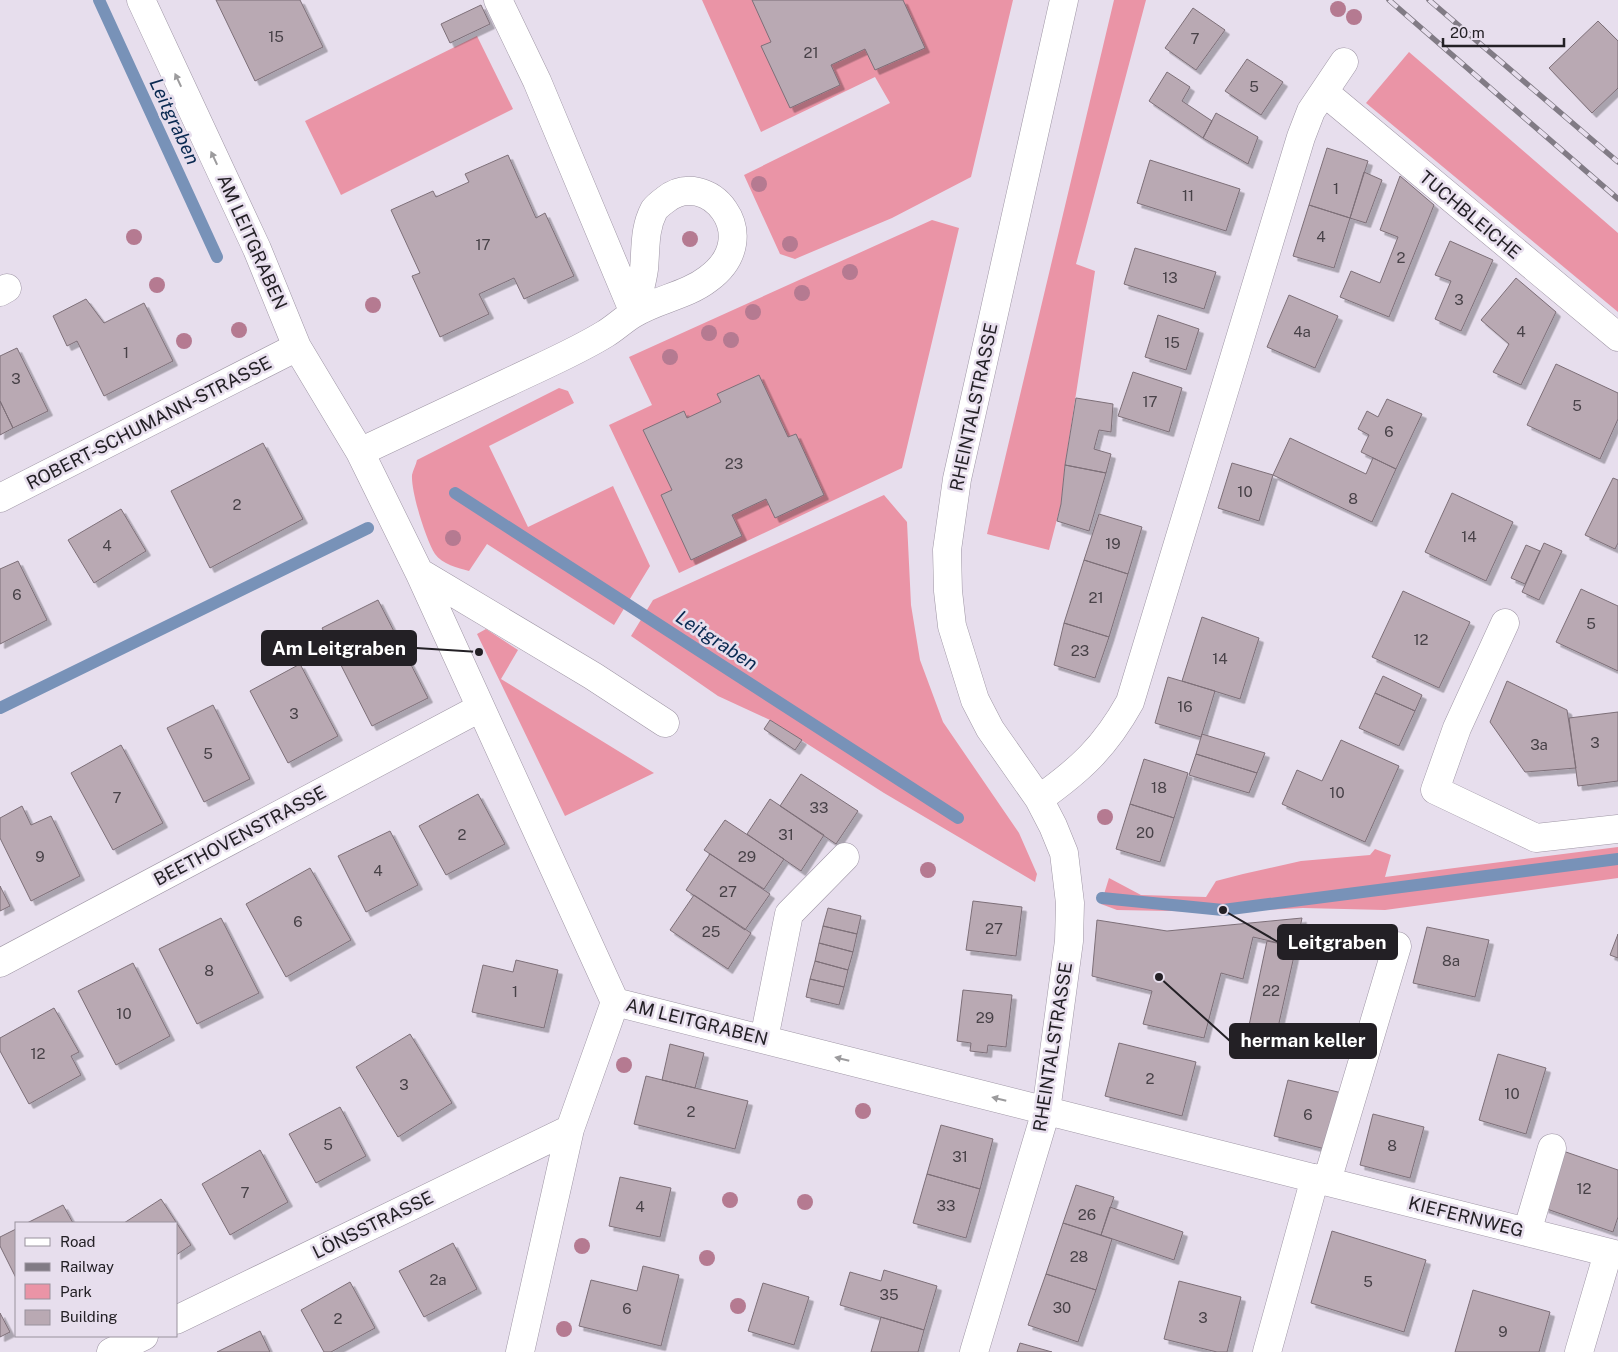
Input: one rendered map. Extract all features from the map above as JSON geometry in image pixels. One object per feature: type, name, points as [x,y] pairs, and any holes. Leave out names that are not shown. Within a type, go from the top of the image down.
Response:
[{"type":"street","name":"AM LEITGRABEN","points":[[141,0],[257,249],[297,347],[360,452],[419,572],[615,1002],[1046,1111]]},
{"type":"street","points":[[498,0],[537,81],[634,313]]},
{"type":"street","name":"RHEINTALSTRASSE","points":[[974,1352],[1046,1111],[1069,941],[1070,903],[1064,853],[1053,826],[1039,799],[990,729],[975,700],[952,626],[948,590],[948,550],[957,479],[1064,0]]},
{"type":"street","points":[[1039,799],[1064,781],[1106,741],[1130,702],[1275,218],[1311,110],[1344,62]]},
{"type":"street","name":"TUCHBLEICHE","points":[[1324,92],[1618,337]]},
{"type":"street","points":[[360,452],[565,356],[606,333],[634,313],[697,288],[726,261],[732,245],[733,230],[729,215],[722,206],[709,197],[691,191],[672,194],[656,207],[647,225],[644,271],[634,313]]},
{"type":"street","name":"ROBERT-SCHUMANN-STRASSE","points":[[0,498],[297,347]]},
{"type":"street","points":[[419,572],[593,676],[665,723]]},
{"type":"street","points":[[1505,623],[1457,728],[1435,790],[1536,838],[1618,829]]},
{"type":"street","name":"BEETHOVENSTRASSE","points":[[0,963],[480,708]]},
{"type":"street","points":[[764,1039],[789,914],[845,858]]},
{"type":"street","points":[[1267,1352],[1397,946]]},
{"type":"street","points":[[520,1352],[570,1129],[615,1002]]},
{"type":"street","name":"KIEFERNWEG","points":[[1046,1111],[1613,1254]]},
{"type":"street","name":"LÖNSSTRASSE","points":[[178,1319],[570,1129]]},
{"type":"street","points":[[1527,1232],[1552,1148]]},
{"type":"street","points":[[1579,1352],[1613,1254]]},
{"type":"street","points":[[111,1352],[142,1337]]},
{"type":"green space","points":[[702,0],[1013,0],[971,177],[892,218],[795,259],[780,254],[744,175],[890,103],[875,77],[761,132]]},
{"type":"green space","points":[[1114,0],[1146,0],[1076,264],[1095,271],[1065,465],[1061,504],[1049,550],[987,534]]},
{"type":"green space","points":[[477,36],[513,109],[341,195],[305,121]]},
{"type":"green space","points":[[1409,52],[1618,233],[1618,312],[1366,103]]},
{"type":"green space","points":[[932,220],[959,228],[902,468],[679,573],[609,425],[652,405],[629,357]]},
{"type":"green space","points":[[559,388],[568,391],[574,403],[489,446],[528,527],[613,486],[650,566],[614,625],[487,544],[469,571],[450,565],[438,557],[431,547],[416,504],[412,475],[417,460]]},
{"type":"green space","points":[[884,495],[907,522],[911,605],[920,660],[943,722],[1019,833],[1037,874],[1035,882],[884,793],[770,720],[718,696],[631,636],[653,600]]},
{"type":"green space","points":[[486,629],[518,650],[501,679],[654,773],[565,816],[477,634]]},
{"type":"green space","points":[[1618,847],[1618,878],[1385,910],[1303,908],[1225,912],[1117,910],[1101,904],[1109,878],[1141,895],[1206,897],[1216,881],[1301,861],[1370,855],[1375,849],[1391,855],[1385,877]]},
{"type":"building","points":[[216,0],[300,0],[323,47],[255,81]]},
{"type":"building","points":[[752,0],[903,0],[925,48],[875,70],[865,49],[831,65],[840,85],[790,108],[761,46],[771,42]]},
{"type":"building","points":[[481,5],[490,24],[450,43],[441,24]]},
{"type":"building","points":[[1193,8],[1225,30],[1196,70],[1165,48]]},
{"type":"building","points":[[1598,21],[1618,41],[1618,88],[1592,113],[1549,68]]},
{"type":"building","points":[[1247,59],[1283,82],[1261,115],[1225,91]]},
{"type":"building","points":[[1167,72],[1190,87],[1182,101],[1212,121],[1203,138],[1149,101]]},
{"type":"building","points":[[1216,113],[1258,137],[1248,164],[1203,138]]},
{"type":"building","points":[[1327,148],[1368,161],[1350,218],[1309,205]]},
{"type":"building","points":[[508,155],[536,218],[545,213],[574,276],[524,299],[514,278],[479,294],[489,314],[440,337],[412,276],[420,273],[391,210],[433,191],[436,197],[469,182],[465,174]]},
{"type":"building","points":[[1150,160],[1240,189],[1226,231],[1137,203]]},
{"type":"building","points":[[1364,172],[1382,180],[1366,223],[1350,218]]},
{"type":"building","points":[[1400,176],[1434,205],[1389,317],[1340,297],[1351,271],[1380,283],[1398,237],[1380,230]]},
{"type":"building","points":[[1309,205],[1350,218],[1334,268],[1293,256]]},
{"type":"building","points":[[1450,241],[1493,260],[1461,331],[1435,319],[1451,281],[1435,275]]},
{"type":"building","points":[[1135,248],[1216,272],[1204,309],[1124,284]]},
{"type":"building","points":[[1516,278],[1556,312],[1521,385],[1493,372],[1509,344],[1481,320]]},
{"type":"building","points":[[1289,295],[1338,316],[1315,368],[1267,347]]},
{"type":"building","points":[[86,299],[104,323],[144,303],[173,361],[104,396],[77,341],[67,346],[53,316]]},
{"type":"building","points":[[1158,315],[1199,329],[1186,370],[1145,357]]},
{"type":"building","points":[[17,348],[48,411],[13,428],[0,401],[0,356]]},
{"type":"building","points":[[1556,364],[1618,393],[1618,419],[1600,459],[1527,425]]},
{"type":"building","points":[[1133,372],[1182,388],[1169,432],[1118,416]]},
{"type":"building","points":[[759,375],[788,437],[796,434],[824,495],[775,518],[766,499],[732,515],[742,536],[691,560],[661,495],[672,490],[643,430],[684,411],[687,418],[721,402],[717,394]]},
{"type":"building","points":[[1076,398],[1113,404],[1111,432],[1099,430],[1094,449],[1111,454],[1106,473],[1065,465]]},
{"type":"building","points":[[1387,399],[1422,414],[1396,469],[1361,452],[1369,435],[1358,429],[1367,411],[1378,417]]},
{"type":"building","points":[[0,401],[13,428],[0,435]]},
{"type":"building","points":[[1290,438],[1366,474],[1373,458],[1396,469],[1372,522],[1273,475]]},
{"type":"building","points":[[263,443],[303,519],[210,568],[171,491]]},
{"type":"building","points":[[1232,463],[1273,475],[1259,521],[1218,508]]},
{"type":"building","points":[[1065,465],[1106,473],[1089,531],[1057,521],[1061,504]]},
{"type":"building","points":[[1613,478],[1618,480],[1618,543],[1615,549],[1585,535]]},
{"type":"building","points":[[1452,493],[1513,522],[1486,581],[1425,552]]},
{"type":"building","points":[[121,509],[146,551],[94,583],[68,540]]},
{"type":"building","points":[[1099,514],[1142,527],[1128,574],[1084,560]]},
{"type":"building","points":[[1544,543],[1562,551],[1539,600],[1522,592]]},
{"type":"building","points":[[1526,545],[1540,551],[1525,584],[1511,578]]},
{"type":"building","points":[[1084,560],[1128,574],[1109,637],[1064,623]]},
{"type":"building","points":[[18,561],[47,620],[0,644],[0,569]]},
{"type":"building","points":[[1581,589],[1618,606],[1618,671],[1556,642]]},
{"type":"building","points":[[1403,591],[1470,622],[1439,688],[1372,657]]},
{"type":"building","points":[[378,600],[428,698],[372,726],[322,628]]},
{"type":"building","points":[[1202,617],[1259,638],[1240,699],[1182,681]]},
{"type":"building","points":[[1064,623],[1109,637],[1095,678],[1054,665]]},
{"type":"building","points":[[300,664],[338,736],[288,763],[250,691]]},
{"type":"building","points":[[1383,676],[1422,695],[1415,711],[1375,693]]},
{"type":"building","points":[[1168,677],[1215,691],[1201,737],[1155,723]]},
{"type":"building","points":[[1507,681],[1567,710],[1576,768],[1525,772],[1490,722]]},
{"type":"building","points":[[1375,693],[1415,711],[1399,746],[1359,728]]},
{"type":"building","points":[[213,705],[250,779],[204,802],[167,728]]},
{"type":"building","points":[[1618,712],[1618,781],[1578,786],[1569,718]]},
{"type":"building","points":[[770,720],[802,740],[795,750],[764,729]]},
{"type":"building","points":[[1202,734],[1265,753],[1257,773],[1196,754]]},
{"type":"building","points":[[1341,740],[1399,766],[1365,842],[1282,804],[1297,770],[1322,781]]},
{"type":"building","points":[[121,745],[163,823],[113,850],[71,773]]},
{"type":"building","points":[[1196,754],[1257,773],[1249,793],[1189,775]]},
{"type":"building","points":[[1144,759],[1188,773],[1174,818],[1130,804]]},
{"type":"building","points":[[801,774],[858,811],[836,844],[780,806]]},
{"type":"building","points":[[478,794],[505,844],[446,875],[419,826]]},
{"type":"building","points":[[770,799],[824,835],[801,871],[747,834]]},
{"type":"building","points":[[1130,804],[1174,818],[1160,862],[1116,849]]},
{"type":"building","points":[[22,806],[31,825],[51,816],[80,876],[31,901],[0,838],[0,818]]},
{"type":"building","points":[[725,820],[784,859],[764,889],[704,850]]},
{"type":"building","points":[[390,831],[418,885],[366,912],[338,856]]},
{"type":"building","points":[[710,854],[770,894],[745,930],[686,890]]},
{"type":"building","points":[[310,868],[351,940],[286,977],[246,904]]},
{"type":"building","points":[[0,886],[10,906],[0,911]]},
{"type":"building","points":[[694,895],[751,933],[728,969],[670,930]]},
{"type":"building","points":[[973,901],[1022,907],[1016,956],[966,950]]},
{"type":"building","points":[[828,908],[861,916],[857,934],[823,926]]},
{"type":"building","points":[[221,918],[259,993],[197,1024],[159,949]]},
{"type":"building","points":[[1302,918],[1296,947],[1253,937],[1243,979],[1221,973],[1204,1038],[1143,1024],[1152,991],[1092,976],[1097,920],[1167,931]]},
{"type":"building","points":[[823,926],[857,934],[853,952],[819,943]]},
{"type":"building","points":[[1427,927],[1489,940],[1475,997],[1413,983]]},
{"type":"building","points":[[1618,934],[1618,958],[1610,955]]},
{"type":"building","points":[[1267,941],[1296,947],[1275,1041],[1247,1035]]},
{"type":"building","points":[[819,943],[853,952],[848,970],[815,961]]},
{"type":"building","points":[[516,960],[558,970],[544,1028],[472,1012],[483,965],[513,972]]},
{"type":"building","points":[[815,961],[848,970],[844,987],[810,979]]},
{"type":"building","points":[[133,963],[170,1036],[116,1065],[78,991]]},
{"type":"building","points":[[810,979],[844,987],[839,1005],[806,997]]},
{"type":"building","points":[[963,990],[1012,995],[1006,1047],[988,1045],[987,1053],[970,1051],[971,1043],[957,1041]]},
{"type":"building","points":[[54,1008],[79,1052],[71,1056],[81,1075],[29,1104],[0,1051],[0,1038]]},
{"type":"building","points":[[410,1034],[452,1103],[398,1137],[356,1067]]},
{"type":"building","points":[[1119,1043],[1196,1062],[1182,1116],[1105,1096]]},
{"type":"building","points":[[670,1044],[704,1053],[695,1088],[662,1080]]},
{"type":"building","points":[[1498,1054],[1546,1068],[1526,1134],[1479,1120]]},
{"type":"building","points":[[646,1076],[748,1101],[735,1149],[634,1124]]},
{"type":"building","points":[[1288,1080],[1342,1093],[1329,1150],[1274,1136]]},
{"type":"building","points":[[340,1107],[366,1156],[316,1183],[289,1134]]},
{"type":"building","points":[[1373,1114],[1424,1127],[1410,1178],[1360,1165]]},
{"type":"building","points":[[941,1125],[993,1139],[980,1189],[927,1174]]},
{"type":"building","points":[[260,1150],[288,1202],[230,1235],[202,1184]]},
{"type":"building","points":[[1563,1151],[1618,1170],[1618,1217],[1613,1232],[1544,1208]]},
{"type":"building","points":[[927,1174],[980,1189],[966,1238],[913,1223]]},
{"type":"building","points":[[620,1177],[671,1188],[660,1237],[609,1226]]},
{"type":"building","points":[[1076,1185],[1114,1197],[1101,1235],[1063,1223]]},
{"type":"building","points":[[161,1199],[176,1222],[126,1222]]},
{"type":"building","points":[[63,1205],[72,1222],[29,1222]]},
{"type":"building","points":[[1110,1207],[1183,1232],[1174,1260],[1101,1235]]},
{"type":"building","points":[[1063,1223],[1112,1239],[1096,1290],[1046,1274]]},
{"type":"building","points":[[178,1225],[191,1245],[178,1254]]},
{"type":"building","points":[[15,1230],[15,1276],[0,1246],[0,1237]]},
{"type":"building","points":[[1332,1231],[1426,1260],[1404,1332],[1311,1303]]},
{"type":"building","points":[[453,1243],[477,1289],[424,1317],[399,1271]]},
{"type":"building","points":[[643,1266],[679,1275],[661,1346],[579,1326],[591,1280],[637,1291]]},
{"type":"building","points":[[884,1270],[937,1286],[924,1330],[840,1305],[850,1272],[881,1281]]},
{"type":"building","points":[[1046,1274],[1096,1290],[1078,1342],[1028,1325]]},
{"type":"building","points":[[1179,1281],[1241,1297],[1227,1352],[1217,1352],[1164,1339]]},
{"type":"building","points":[[350,1282],[375,1328],[331,1352],[324,1352],[301,1310]]},
{"type":"building","points":[[763,1283],[809,1297],[794,1345],[748,1331]]},
{"type":"building","points":[[1473,1290],[1550,1312],[1539,1352],[1455,1352]]},
{"type":"building","points":[[0,1313],[10,1332],[0,1337]]},
{"type":"building","points":[[881,1317],[924,1330],[918,1352],[871,1352]]},
{"type":"building","points":[[260,1331],[270,1352],[217,1352]]},
{"type":"building","points":[[1020,1343],[1052,1352],[1017,1352]]},
{"type":"waterway","name":"Leitgraben","points":[[99,0],[217,257]]},
{"type":"waterway","name":"Leitgraben","points":[[455,493],[958,818]]},
{"type":"waterway","points":[[0,708],[368,528]]},
{"type":"waterway","name":"Leitgraben","points":[[1102,898],[1223,910],[1618,859]]},
{"type":"railway","points":[[1389,0],[1618,199]]},
{"type":"railway","points":[[1429,0],[1618,162]]},
{"type":"place","name":"Am Leitgraben","points":[[479,652]]},
{"type":"place","name":"Leitgraben","points":[[1223,910]]},
{"type":"place","name":"herman keller","points":[[1159,977]]}]
